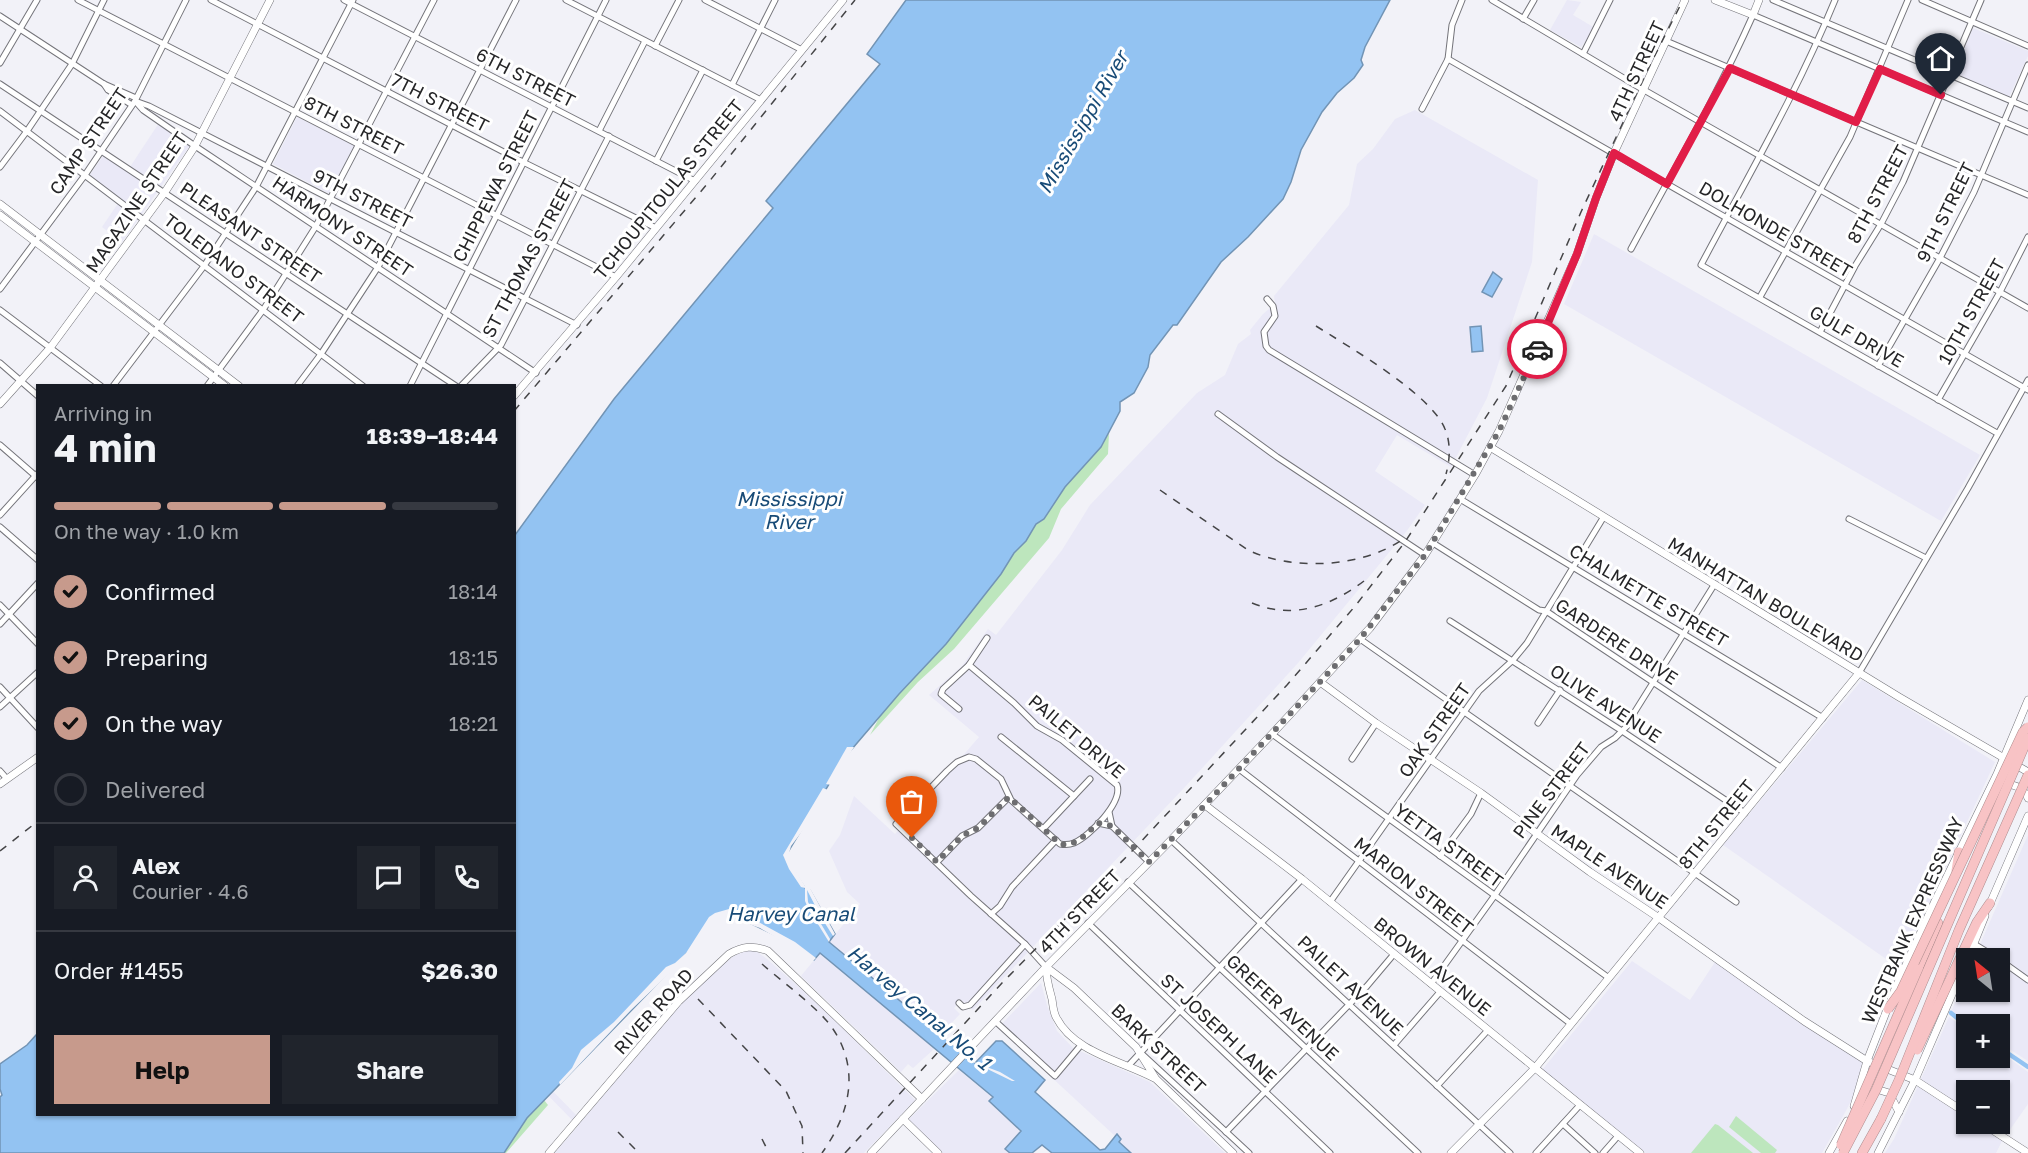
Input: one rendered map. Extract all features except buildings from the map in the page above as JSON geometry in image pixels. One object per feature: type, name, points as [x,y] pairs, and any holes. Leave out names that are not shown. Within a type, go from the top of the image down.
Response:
[{"type":"highway","points":[[1888,1009],[1901,991],[2023,732],[2028,727]]},
{"type":"highway","name":"WESTBANK EXPRESSWAY","points":[[1843,1153],[1876,1090],[2028,738]]},
{"type":"highway","points":[[1881,1119],[1959,930],[2028,773]]},
{"type":"highway","points":[[1837,1153],[1952,890],[1959,852]]},
{"type":"highway","points":[[1862,1153],[1895,1097],[1971,942],[1977,922],[1990,903]]},
{"type":"street","points":[[0,63],[37,0]]},
{"type":"street","name":"8TH STREET","points":[[78,0],[616,277]]},
{"type":"street","points":[[0,167],[72,64],[104,0]]},
{"type":"street","name":"CAMP STREET","points":[[0,289],[85,175],[134,101],[186,0]]},
{"type":"street","name":"7TH STREET","points":[[211,0],[523,162],[656,228]]},
{"type":"street","name":"MAGAZINE STREET","points":[[0,404],[50,348],[165,192],[195,146],[270,0]]},
{"type":"street","name":"6TH STREET","points":[[344,0],[352,2],[695,181]]},
{"type":"street","points":[[209,384],[263,310],[332,199],[434,0]]},
{"type":"street","points":[[298,384],[378,267],[516,0]]},
{"type":"street","points":[[566,0],[760,100]]},
{"type":"street","name":"CHIPPEWA STREET","points":[[411,384],[606,0]]},
{"type":"street","points":[[656,46],[679,0]]},
{"type":"street","points":[[705,0],[802,50]]},
{"type":"street","points":[[732,85],[775,0]]},
{"type":"street","name":"TCHOUPITOULAS STREET","points":[[516,394],[577,324],[843,0]]},
{"type":"street","points":[[1422,109],[1448,59],[1452,25],[1462,0]]},
{"type":"street","points":[[1492,0],[1644,90],[2028,308]]},
{"type":"street","points":[[1523,18],[1534,0]]},
{"type":"street","points":[[1583,54],[1610,0]]},
{"type":"street","name":"4TH STREET","points":[[871,1153],[995,1020],[1272,734],[1360,639],[1425,555],[1475,475],[1534,356],[1577,254],[1614,153],[1685,0]]},
{"type":"street","points":[[1715,0],[2028,132]]},
{"type":"street","points":[[1631,249],[1730,68],[1759,0]]},
{"type":"street","points":[[1773,0],[2028,108]]},
{"type":"street","points":[[1726,218],[1792,95],[1835,0]]},
{"type":"street","points":[[1760,297],[1821,190],[1856,122],[1908,0]]},
{"type":"street","points":[[1922,0],[2028,46]]},
{"type":"street","name":"8TH STREET","points":[[1820,332],[1903,182],[1981,0]]},
{"type":"street","points":[[115,384],[204,266],[256,187],[352,2]]},
{"type":"street","name":"HARMONY STREET","points":[[0,16],[72,64],[134,101],[143,110],[195,146],[536,373]]},
{"type":"street","points":[[599,131],[645,41]]},
{"type":"street","points":[[1666,41],[2028,195]]},
{"type":"street","name":"DOLHONDE STREET","points":[[1448,59],[2026,389]]},
{"type":"street","name":"9TH STREET","points":[[1878,366],[1940,258],[1980,175],[2028,65]]},
{"type":"street","points":[[656,161],[703,70]]},
{"type":"street","name":"PLEASANT STREET","points":[[0,84],[453,384]]},
{"type":"street","name":"9TH STREET","points":[[134,101],[149,106],[268,165],[577,324]]},
{"type":"street","name":"TOLEDANO STREET","points":[[0,111],[360,384]]},
{"type":"street","name":"ST THOMAS STREET","points":[[463,384],[499,348],[609,136]]},
{"type":"street","points":[[0,204],[130,302],[223,384]]},
{"type":"street","points":[[0,215],[124,309],[157,328],[236,384]]},
{"type":"street","name":"GULF DRIVE","points":[[1726,218],[1701,265],[1997,433]]},
{"type":"street","name":"10TH STREET","points":[[1938,400],[2000,292],[2028,237]]},
{"type":"street","points":[[1267,299],[1273,306],[1275,316],[1264,332],[1266,346],[1269,350],[1475,475]]},
{"type":"street","points":[[124,309],[130,302]]},
{"type":"street","points":[[0,310],[98,384]]},
{"type":"street","points":[[0,363],[36,394]]},
{"type":"street","name":"8TH STREET","points":[[1451,1153],[1535,1068],[1859,673],[1968,488],[1997,433],[2026,389],[2028,380]]},
{"type":"street","points":[[1218,414],[1277,457],[1425,555]]},
{"type":"street","points":[[0,445],[36,475]]},
{"type":"street","name":"MANHATTAN BOULEVARD","points":[[1490,447],[1603,518],[2028,773]]},
{"type":"street","points":[[0,515],[36,477]]},
{"type":"street","name":"CHALMETTE STREET","points":[[1460,499],[1823,717]]},
{"type":"street","name":"OAK STREET","points":[[1330,902],[1479,691],[1527,643],[1603,518]]},
{"type":"street","points":[[1849,519],[1926,558]]},
{"type":"street","points":[[0,527],[36,558]]},
{"type":"street","name":"GARDERE DRIVE","points":[[1433,543],[1539,610],[1546,611],[1782,768]]},
{"type":"street","points":[[0,624],[36,585]]},
{"type":"street","name":"PINE STREET","points":[[1431,984],[1495,896],[1569,787],[1601,747],[1615,738],[1628,725],[1714,585]]},
{"type":"street","points":[[0,604],[36,642]]},
{"type":"street","name":"OLIVE AVENUE","points":[[1450,621],[1560,690],[1745,813]]},
{"type":"street","points":[[959,709],[941,694],[943,689],[969,665],[987,638]]},
{"type":"street","points":[[1360,639],[1464,714],[1736,902]]},
{"type":"street","name":"PAILET DRIVE","points":[[969,665],[1037,726],[1062,740],[1117,785],[1120,792],[1109,812]]},
{"type":"street","points":[[0,707],[36,674]]},
{"type":"street","name":"MAPLE AVENUE","points":[[1320,682],[1804,1021],[1867,1061],[1915,1080],[1956,1107]]},
{"type":"street","points":[[0,687],[36,726]]},
{"type":"street","points":[[1538,723],[1560,690]]},
{"type":"street","name":"WESTBANK EXPRESSWAY","points":[[1829,1153],[1857,1097],[1867,1061],[1911,955],[2028,700]]},
{"type":"street","points":[[1352,759],[1376,723]]},
{"type":"street","name":"YETTA STREET","points":[[1272,734],[1609,978]]},
{"type":"street","points":[[1001,737],[1074,796]]},
{"type":"street","points":[[0,784],[36,758]]},
{"type":"street","points":[[1109,812],[1082,839],[1066,845],[1060,844],[1009,797],[1001,779],[976,759],[966,758],[947,771],[896,824],[1025,944],[1046,967],[1046,977],[1057,1019],[1081,1045],[1156,1079]]},
{"type":"street","name":"MARION STREET","points":[[1239,769],[1571,1024]]},
{"type":"street","points":[[0,771],[7,778]]},
{"type":"street","points":[[1044,828],[1089,779]]},
{"type":"street","points":[[1989,789],[2012,784],[2021,788],[2028,798]]},
{"type":"street","points":[[1440,856],[1471,814],[1481,794]]},
{"type":"street","points":[[937,862],[962,836],[978,828],[1009,797]]},
{"type":"street","name":"BROWN AVENUE","points":[[1205,805],[1302,879],[1640,1153]]},
{"type":"street","points":[[1109,812],[1112,826]]},
{"type":"street","points":[[1990,903],[2028,816]]},
{"type":"street","points":[[1098,823],[1112,826],[1149,862]]},
{"type":"street","points":[[991,914],[1000,906],[1012,887],[1056,840]]},
{"type":"street","name":"PAILET AVENUE","points":[[1171,840],[1509,1153]]},
{"type":"street","points":[[1129,1065],[1302,879]]},
{"type":"street","name":"GREFER AVENUE","points":[[1128,882],[1418,1153]]},
{"type":"street","name":"ST JOSEPH LANE","points":[[1088,923],[1330,1153]]},
{"type":"street","points":[[1970,948],[1971,942],[1981,948]]},
{"type":"street","points":[[959,1003],[963,1007],[970,1005],[1025,944]]},
{"type":"street","name":"RIVER ROAD","points":[[549,1153],[679,1001],[738,948],[759,947],[768,951],[922,1099]]},
{"type":"street","points":[[1226,1132],[1350,1004],[1394,954]]},
{"type":"street","name":"BARK STREET","points":[[1046,967],[1074,988],[1249,1153]]},
{"type":"street","points":[[2010,967],[2028,980]]},
{"type":"street","points":[[1878,1153],[1915,1080],[1956,985]]},
{"type":"street","points":[[1394,1045],[1440,992]]},
{"type":"street","points":[[995,1020],[1055,1076],[1081,1045]]},
{"type":"street","points":[[1437,1086],[1488,1030]]},
{"type":"street","points":[[1141,1053],[1156,1079],[1233,1153]]},
{"type":"street","points":[[1857,1097],[1874,1088],[1884,1090],[1889,1093],[1899,1112]]},
{"type":"street","points":[[1536,1153],[1580,1105]]},
{"type":"street","points":[[903,1119],[938,1153]]},
{"type":"street","points":[[1563,1124],[1595,1153]]},
{"type":"street","points":[[1999,1134],[2027,1152]]},
{"type":"street","points":[[1603,1153],[1618,1136]]},
{"type":"shaded area","points":[[1567,0],[1581,2],[1573,15],[1595,28],[1581,47],[1550,30]]},
{"type":"shaded area","points":[[1973,28],[2028,51],[2028,56],[2009,97],[1954,74]]},
{"type":"shaded area","points":[[1415,110],[1538,180],[1532,262],[1487,398],[1451,467],[1397,435],[1375,471],[1425,505],[1406,532],[1298,663],[1184,788],[973,1010],[961,1000],[954,1008],[960,1014],[946,1029],[950,1033],[945,1039],[829,942],[860,904],[847,892],[829,851],[840,835],[854,796],[895,834],[979,737],[929,695],[962,666],[988,629],[996,635],[1062,550],[1090,505],[1197,393],[1225,375],[1238,344],[1251,334],[1250,330],[1275,304],[1274,296],[1349,205],[1357,164],[1373,149],[1395,119]]},
{"type":"shaded area","points":[[297,117],[355,146],[330,194],[273,164]]},
{"type":"shaded area","points":[[159,123],[191,144],[122,242],[102,227],[121,199],[89,176],[104,155],[128,170]]},
{"type":"shaded area","points":[[1594,234],[1980,455],[1941,521],[1564,304]]},
{"type":"shaded area","points":[[1862,680],[1995,762],[1899,968],[1723,845]]},
{"type":"shaded area","points":[[2028,835],[2028,1061],[2010,1049],[2010,1014],[1956,1016],[1951,1012],[1956,1000],[1956,1002],[2010,1002],[2010,948],[1978,948]]},
{"type":"shaded area","points":[[750,950],[756,951],[767,959],[817,1003],[915,1100],[901,1115],[864,1153],[555,1153],[578,1126],[533,1080],[539,1077],[582,1121],[689,995],[731,958]]},
{"type":"shaded area","points":[[820,953],[934,1049],[913,1068],[908,1064],[901,1072],[801,976]]},
{"type":"shaded area","points":[[1632,961],[1690,1000],[1715,962],[1868,1065],[1822,1153],[1646,1153],[1542,1070]]},
{"type":"shaded area","points":[[1041,983],[1057,1031],[1073,1048],[1150,1082],[1225,1153],[1131,1153],[1119,1141],[1116,1134],[1115,1136],[998,1028]]},
{"type":"shaded area","points":[[1949,1017],[1956,1022],[1956,1068],[2010,1068],[2010,1059],[2028,1072],[2028,1104],[2010,1130],[2010,1080],[1956,1080],[1956,1134],[2007,1134],[1996,1153],[1885,1153],[1894,1139]]},
{"type":"shaded area","points":[[959,1070],[993,1098],[990,1101],[1021,1132],[1006,1148],[1010,1153],[942,1153],[907,1121]]},
{"type":"green space","points":[[1109,433],[1108,454],[1061,509],[1049,538],[954,649],[918,682],[870,735],[880,716],[979,602],[1014,553],[1026,541],[1036,524],[1044,519],[1065,487],[1101,447]]},
{"type":"green space","points":[[540,1095],[548,1105],[506,1153],[496,1153]]},
{"type":"green space","points":[[1736,1116],[1777,1150],[1775,1153],[1761,1153],[1729,1127]]},
{"type":"green space","points":[[1715,1124],[1718,1125],[1753,1153],[1691,1153]]},
{"type":"water","name":"Mississippi River","points":[[906,0],[1390,0],[1365,47],[1361,60],[1363,65],[1322,112],[1301,150],[1283,199],[1221,262],[1177,325],[1173,325],[1150,355],[1148,367],[1134,393],[1120,402],[1120,411],[1101,447],[1065,487],[1044,519],[1036,524],[1026,541],[1014,553],[1001,574],[946,644],[846,756],[785,857],[805,888],[810,890],[835,934],[829,942],[975,1063],[996,1041],[1002,1041],[1045,1080],[1035,1092],[1100,1150],[1105,1149],[1117,1134],[1121,1139],[1119,1142],[1131,1153],[1052,1153],[1042,1145],[1032,1153],[1010,1153],[1005,1149],[1021,1131],[989,1101],[993,1097],[820,953],[814,960],[793,944],[729,913],[710,921],[691,949],[527,1118],[504,1153],[0,1153],[0,1097],[2,1095],[0,1064],[27,1045],[36,1035],[36,1116],[516,1116],[516,534],[614,399],[773,208],[766,201],[880,64],[867,54]]},
{"type":"water","points":[[1493,272],[1502,279],[1492,297],[1482,292]]},
{"type":"water","points":[[1481,326],[1483,351],[1472,352],[1470,327]]},
{"type":"pier","points":[[847,747],[854,747],[831,785],[826,784]]},
{"type":"pier","points":[[823,788],[828,790],[810,821],[791,846],[788,857],[805,886],[810,888],[835,934],[833,936],[807,890],[808,902],[830,939],[829,942],[808,908],[805,901],[805,888],[801,887],[789,869],[783,855]]},
{"type":"pier","points":[[729,909],[744,914],[795,942],[816,958],[812,962],[760,928],[729,917],[712,924],[693,951],[631,1010],[560,1085],[559,1082],[572,1068],[581,1050],[614,1022],[666,967],[675,963],[686,953],[709,917]]},
{"type":"pier","points":[[947,1037],[976,1063],[1000,1072],[1015,1081],[975,1063],[945,1039]]},
{"type":"waterway","points":[[1951,1013],[1956,1017]]},
{"type":"waterway","points":[[2010,1055],[2028,1067]]},
{"type":"railway","points":[[516,409],[708,183],[855,0]]},
{"type":"railway","points":[[845,1153],[1002,983],[1135,848],[1287,685],[1356,605],[1405,542],[1506,386],[1581,212],[1683,0]]},
{"type":"railway","points":[[1316,326],[1388,372],[1424,401],[1437,415],[1445,429],[1449,446],[1446,474]]},
{"type":"railway","points":[[1160,490],[1248,550],[1265,557],[1305,563],[1348,561],[1387,549],[1403,539]]},
{"type":"railway","points":[[1252,603],[1282,610],[1311,608],[1338,597],[1364,581]]},
{"type":"railway","points":[[0,851],[36,823]]},
{"type":"railway","points":[[762,964],[827,1021],[842,1045],[847,1061],[848,1092],[839,1124],[822,1153]]},
{"type":"railway","points":[[698,999],[786,1091],[802,1126],[803,1153]]},
{"type":"railway","points":[[618,1132],[639,1153]]},
{"type":"railway","points":[[762,1139],[769,1153]]},
{"type":"way so far","points":[[912,838],[937,862],[962,836],[978,828],[1009,797],[1060,844],[1066,845],[1082,839],[1098,823],[1112,826],[1149,862],[1370,628],[1425,555],[1475,475],[1499,431],[1537,349]]},
{"type":"route","points":[[1537,349],[1577,254],[1614,153],[1667,184],[1730,68],[1856,122],[1880,69],[1941,95]]},
{"type":"water label","name":"Harvey Canal","points":[[791,913]]},
{"type":"water label","name":"Harvey Canal No. 1","points":[[920,1007]]}]
